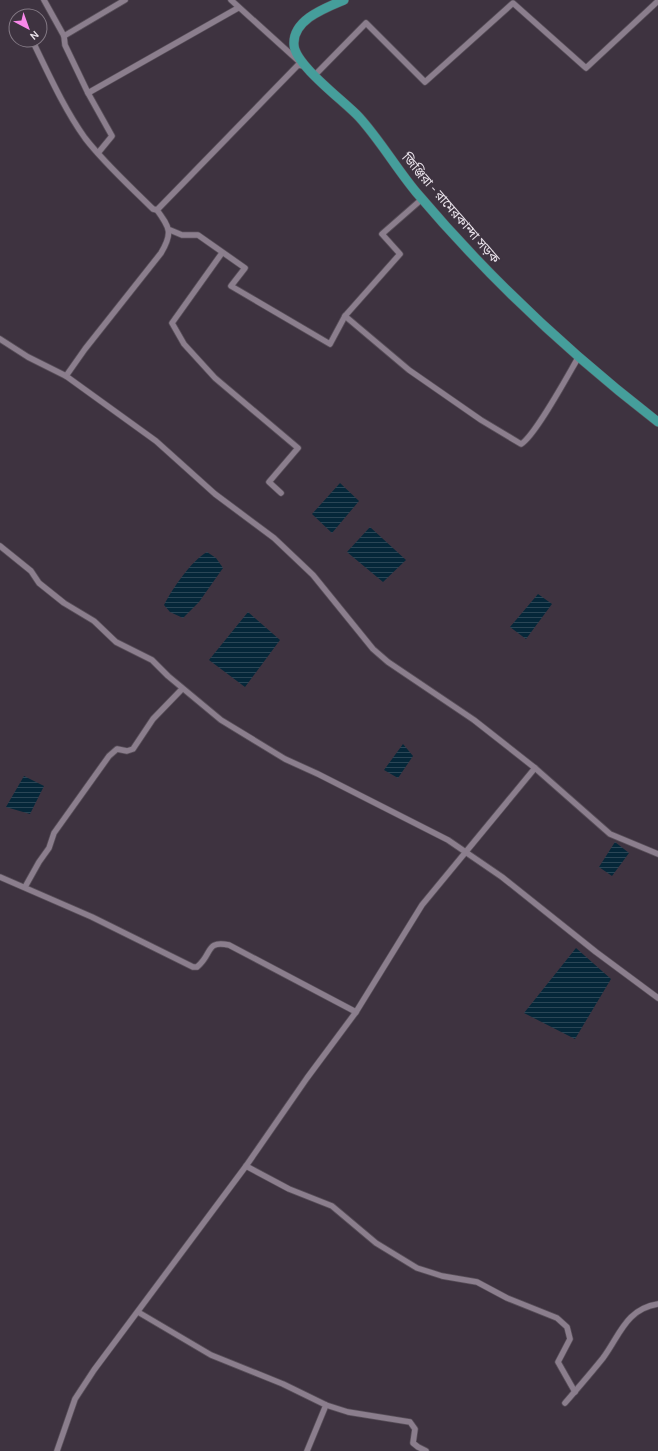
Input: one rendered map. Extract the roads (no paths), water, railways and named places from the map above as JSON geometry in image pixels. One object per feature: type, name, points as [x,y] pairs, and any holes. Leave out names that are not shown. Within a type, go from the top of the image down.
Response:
[{"type":"main road","name":"জিঞ্জিরা - রামেরকান্দা সড়ক","points":[[344,0],[322,11],[299,26],[295,33],[294,46],[296,53],[304,66],[360,118],[422,198],[472,255],[578,358],[658,422]]},
{"type":"street","points":[[44,0],[64,36],[65,45],[112,136],[98,153]]},
{"type":"street","points":[[64,36],[125,0]]},
{"type":"street","points":[[231,0],[238,8],[304,66]]},
{"type":"street","points":[[315,76],[366,23],[425,82],[513,3],[586,68],[658,1]]},
{"type":"street","points":[[88,92],[238,8]]},
{"type":"street","points":[[36,48],[64,105],[85,137],[115,172],[153,209],[157,210],[170,230],[182,235],[198,235],[245,268],[232,286],[330,344],[345,316],[400,254],[382,234],[422,198]]},
{"type":"street","points":[[157,210],[298,66],[304,66]]},
{"type":"street","points":[[66,376],[85,349],[161,253],[169,240],[170,230]]},
{"type":"street","points":[[222,253],[172,323],[184,344],[215,378],[298,448],[269,482],[281,493]]},
{"type":"street","points":[[345,316],[409,370],[480,420],[521,444],[535,428],[578,358]]},
{"type":"street","points":[[0,339],[28,357],[66,376],[156,441],[215,494],[274,538],[314,575],[373,649],[388,662],[474,720],[535,768],[610,834],[658,854]]},
{"type":"street","points":[[0,546],[31,571],[39,584],[64,603],[94,622],[116,642],[152,660],[182,689],[221,720],[285,759],[318,774],[448,840],[502,877],[601,956],[658,998]]},
{"type":"street","points":[[25,886],[38,862],[50,848],[54,833],[109,756],[115,750],[127,751],[133,749],[154,719],[182,689]]},
{"type":"street","points":[[57,1451],[75,1399],[246,1166],[307,1078],[356,1012],[422,905],[535,768]]},
{"type":"street","points":[[0,877],[25,886],[193,967],[198,967],[202,963],[213,945],[218,943],[229,945],[356,1012]]},
{"type":"street","points":[[246,1166],[289,1189],[332,1206],[376,1243],[417,1268],[442,1276],[477,1282],[507,1298],[557,1318],[567,1327],[570,1339],[558,1362],[575,1392]]},
{"type":"street","points":[[565,1403],[603,1357],[620,1330],[634,1315],[646,1306],[658,1304]]},
{"type":"street","points":[[138,1312],[211,1355],[282,1384],[326,1405],[354,1413],[410,1422],[416,1429],[413,1443],[426,1451]]},
{"type":"street","points":[[307,1451],[326,1405]]},
{"type":"water","points":[[340,483],[359,501],[332,533],[312,514]]},
{"type":"water","points":[[370,527],[406,560],[383,582],[347,552]]},
{"type":"water","points":[[207,552],[216,558],[223,568],[199,602],[183,618],[170,612],[164,605],[172,591],[195,561]]},
{"type":"water","points":[[538,594],[552,604],[526,639],[510,627]]},
{"type":"water","points":[[248,612],[280,640],[245,687],[209,660]]},
{"type":"water","points":[[403,744],[413,756],[398,778],[384,770]]},
{"type":"water","points":[[24,776],[44,786],[30,814],[6,807]]},
{"type":"water","points":[[615,842],[629,853],[612,876],[599,867]]},
{"type":"water","points":[[576,948],[611,979],[575,1039],[524,1013]]}]
